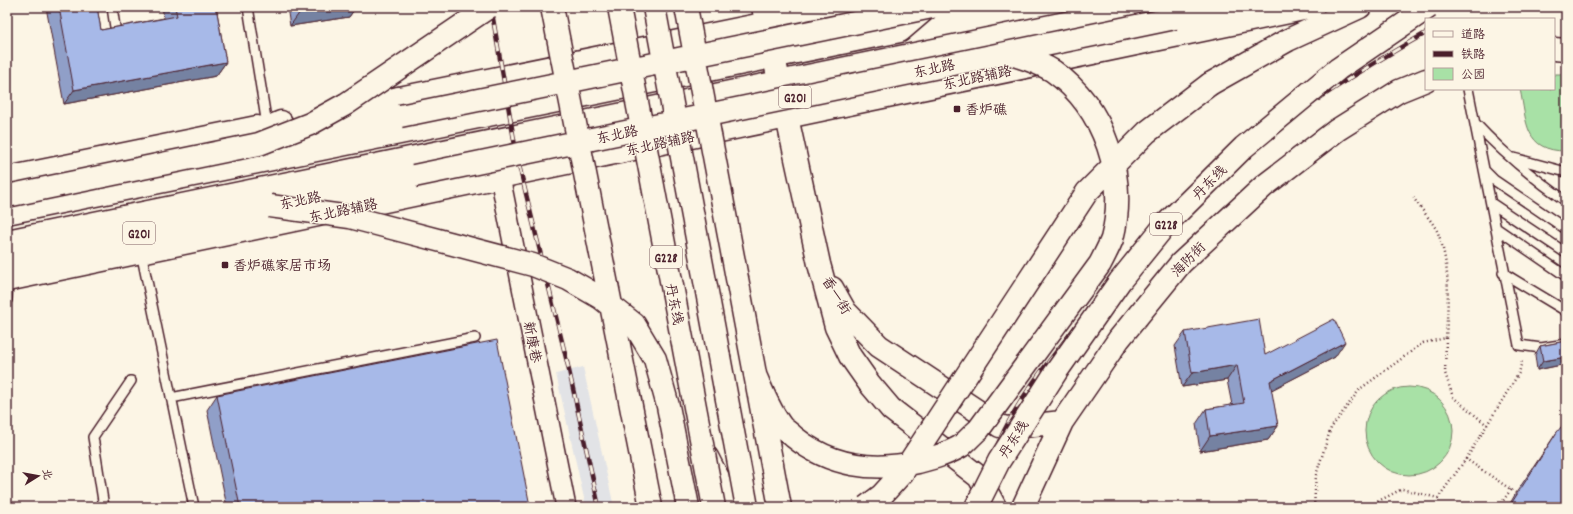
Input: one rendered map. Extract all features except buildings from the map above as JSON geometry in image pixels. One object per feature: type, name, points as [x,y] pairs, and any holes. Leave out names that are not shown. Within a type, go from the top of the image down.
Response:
[{"type":"main road","points":[[123,190],[202,156],[269,130],[310,124],[346,104],[489,7]]},
{"type":"main road","points":[[552,7],[651,507]]},
{"type":"main road","name":"丹东线","points":[[619,7],[714,507]]},
{"type":"main road","points":[[654,7],[746,507]]},
{"type":"main road","points":[[686,7],[780,507]]},
{"type":"main road","points":[[7,196],[399,98],[764,15],[848,7]]},
{"type":"main road","points":[[7,213],[900,31],[928,7]]},
{"type":"main road","points":[[7,178],[116,156],[269,130],[932,7]]},
{"type":"main road","name":"东北路","points":[[7,240],[1143,7]]},
{"type":"main road","name":"东北路","points":[[7,280],[270,206],[1227,7]]},
{"type":"main road","name":"东北路辅路","points":[[7,280],[1313,7]]},
{"type":"main road","points":[[866,507],[882,495],[903,472],[1087,192],[1147,132],[1210,84],[1288,40],[1360,7]]},
{"type":"main road","name":"丹东线","points":[[976,507],[999,461],[1056,372],[1120,282],[1166,224],[1244,147],[1338,69],[1429,7]]},
{"type":"main road","points":[[764,15],[819,264]]},
{"type":"main road","points":[[1555,49],[1566,50]]},
{"type":"main road","points":[[755,375],[768,404],[782,427],[803,444],[826,457],[852,465],[878,467],[906,465],[937,458],[961,445],[979,429],[1100,264],[1111,240],[1116,214],[1117,193],[1112,161],[1103,134],[1089,108],[1071,86],[1051,70],[1030,60],[1008,53]]},
{"type":"main road","name":"海防街","points":[[1023,507],[1062,422],[1119,339],[1181,263],[1264,186],[1337,130],[1399,91],[1425,80]]},
{"type":"main road","points":[[399,98],[406,132]]},
{"type":"main road","points":[[116,156],[287,156]]},
{"type":"main road","points":[[412,158],[500,177]]},
{"type":"main road","points":[[270,206],[350,217],[526,263],[568,279],[601,298],[634,324],[655,359],[668,406],[688,507]]},
{"type":"main road","name":"香一街","points":[[819,264],[845,311],[880,346],[1000,426],[1006,428],[1062,422]]},
{"type":"main road","name":"香一街","points":[[819,264],[836,327],[850,356],[869,383],[891,410],[979,477],[995,507]]},
{"type":"main road","points":[[703,449],[718,480],[732,498],[743,507]]},
{"type":"street","name":"新康巷","points":[[500,177],[566,507]]},
{"type":"lane","points":[[112,7],[116,27]]},
{"type":"lane","points":[[248,7],[269,130]]},
{"type":"lane","points":[[1468,90],[1519,345],[1541,348],[1566,344]]},
{"type":"lane","points":[[1475,123],[1509,156],[1542,184],[1566,201]]},
{"type":"lane","points":[[1509,156],[1566,172]]},
{"type":"lane","points":[[1484,168],[1494,180],[1566,229]]},
{"type":"lane","points":[[1490,203],[1566,253]]},
{"type":"lane","points":[[1496,228],[1566,276]]},
{"type":"lane","points":[[141,252],[194,507]]},
{"type":"lane","points":[[1504,273],[1566,311]]},
{"type":"lane","points":[[171,398],[475,338]]},
{"type":"lane","points":[[104,507],[93,437],[131,381]]},
{"type":"path","points":[[1413,197],[1438,232],[1445,260],[1449,285],[1445,373],[1453,397],[1487,425]]},
{"type":"path","points":[[1314,507],[1316,476],[1331,428],[1360,389],[1423,343],[1446,338]]},
{"type":"path","points":[[1367,507],[1402,489],[1438,498],[1466,459],[1520,373],[1522,361],[1519,345]]},
{"type":"path","points":[[1466,459],[1521,496]]},
{"type":"path","points":[[1499,507],[1511,489]]},
{"type":"shaded area","points":[[583,367],[614,507],[586,507],[556,374]]},
{"type":"green space","points":[[1555,74],[1566,74],[1566,151],[1552,150],[1542,146],[1535,140],[1527,123],[1520,90],[1555,90]]},
{"type":"green space","points":[[1400,387],[1418,387],[1434,394],[1446,406],[1453,422],[1453,440],[1446,456],[1434,468],[1418,475],[1400,475],[1384,468],[1372,456],[1365,440],[1365,422],[1372,406],[1384,394]]},
{"type":"railway","points":[[491,7],[517,157],[568,366],[599,507]]},
{"type":"railway","points":[[974,507],[1000,438],[1028,390],[1104,291],[1158,229],[1219,173],[1285,122],[1355,75],[1425,34]]},
{"type":"place","name":"香炉礁","points":[[957,109]]},
{"type":"place","name":"香炉礁家居市场","points":[[225,265]]}]
